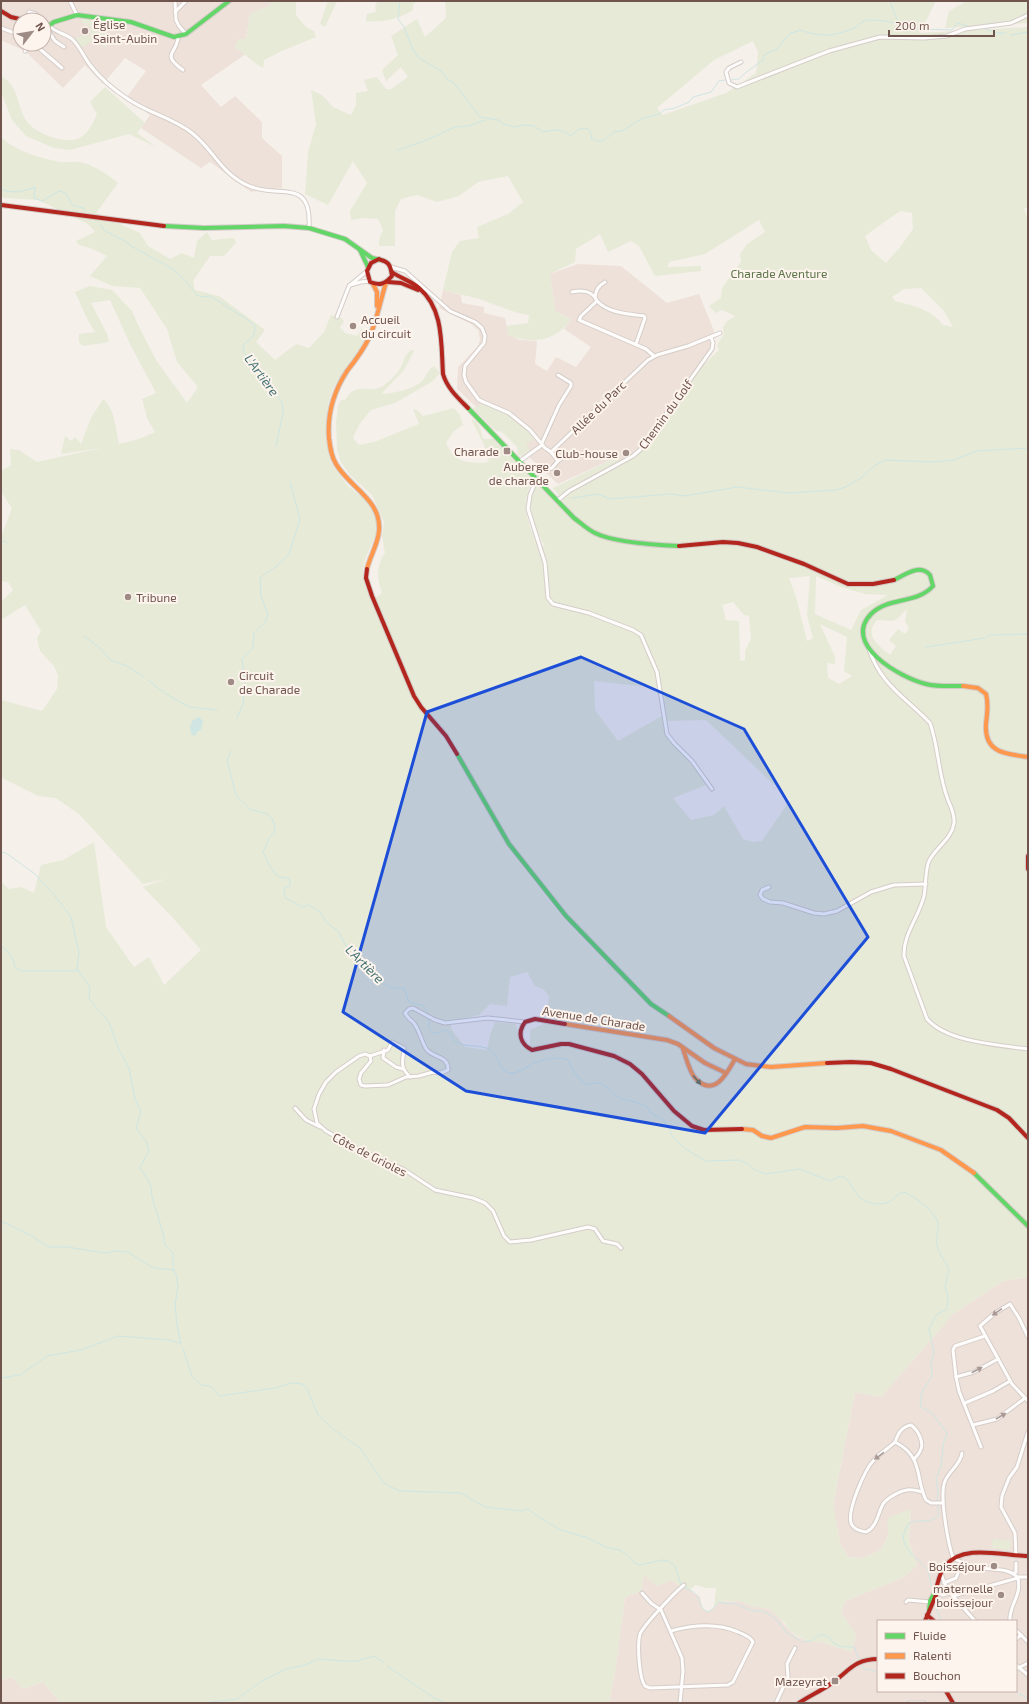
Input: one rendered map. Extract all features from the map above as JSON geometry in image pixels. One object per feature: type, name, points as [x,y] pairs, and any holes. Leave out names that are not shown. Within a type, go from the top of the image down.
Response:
[{"type":"street","points":[[70,1],[77,15]]},
{"type":"street","points":[[174,1],[178,24],[186,34]]},
{"type":"street","points":[[175,12],[186,1]]},
{"type":"street","points":[[52,25],[54,22],[77,15],[130,22],[148,27],[165,35],[178,37],[186,34],[229,1]]},
{"type":"street","points":[[1,11],[12,17]]},
{"type":"street","points":[[741,62],[729,68],[726,72],[729,83],[737,87],[829,51],[880,37],[924,38],[947,36],[965,29],[1011,23],[1028,15]]},
{"type":"street","points":[[1,28],[12,32]]},
{"type":"street","points":[[52,28],[73,40],[96,72],[126,98],[182,126],[192,133],[222,167],[234,177],[254,188],[292,193],[301,196],[306,202],[308,208],[309,228]]},
{"type":"street","points":[[52,37],[64,48]]},
{"type":"street","points":[[178,37],[170,55],[171,59],[183,70]]},
{"type":"street","points":[[43,52],[62,68]]},
{"type":"street","points":[[1,205],[164,226],[204,228],[284,226],[309,228],[339,237],[354,244],[372,258],[386,261],[391,267],[392,272],[387,282],[376,317],[364,347],[335,392],[330,413],[331,452],[336,465],[368,499],[377,514],[380,532],[368,562],[366,578],[410,689],[421,707],[446,736],[509,844],[566,916],[651,1004],[685,1026],[714,1048],[735,1059],[751,1065],[771,1067],[851,1062],[881,1066],[996,1110],[1009,1118],[1028,1138]]},
{"type":"street","points":[[354,244],[362,253],[378,298],[376,317]]},
{"type":"street","points":[[337,317],[349,286],[367,269],[371,263],[379,259]]},
{"type":"street","points":[[391,267],[403,270],[450,310],[475,322],[482,328],[485,336],[484,343],[466,366],[464,375],[466,382],[479,400],[509,413],[530,430],[558,461]]},
{"type":"street","points":[[392,272],[422,292],[433,304],[439,320],[442,359],[446,380],[457,396],[574,518],[596,533],[608,537],[688,546],[720,541],[741,543],[811,567],[838,581],[848,584],[889,582],[920,570],[929,573],[932,578],[932,584],[928,593],[919,597],[881,606],[871,614],[864,628],[864,635],[873,663],[889,686],[930,723],[933,731],[941,780],[954,816],[954,824],[950,834],[930,859],[927,866],[924,898],[906,939],[904,956],[926,1019],[933,1027],[946,1034],[977,1041],[1028,1049]]},
{"type":"street","points":[[349,286],[361,282],[372,282],[378,285],[387,282],[401,283],[422,292]]},
{"type":"street","points":[[605,282],[600,285],[596,291],[596,299],[579,320],[636,344],[646,349],[654,356],[720,333]]},
{"type":"street","points":[[572,292],[585,291],[609,309],[624,314],[644,316],[645,318],[636,344]]},
{"type":"street","name":"Chemin du Golf","points":[[558,500],[569,491],[633,456],[641,448],[712,349],[713,343],[711,337]]},
{"type":"street","name":"Allée du Parc","points":[[551,452],[629,377],[654,356]]},
{"type":"street","points":[[520,461],[542,444],[560,405],[571,386],[571,383],[558,375]]},
{"type":"street","points":[[548,469],[552,468],[564,457],[576,454]]},
{"type":"street","points":[[537,478],[530,495],[528,508],[545,563],[548,598],[553,604],[589,613],[633,630],[641,636],[658,672],[667,734],[692,761],[712,789]]},
{"type":"street","points":[[868,646],[877,657],[894,670],[917,682],[933,686],[974,687],[981,689],[988,696],[990,702],[984,728],[991,744],[997,751],[1006,755],[1028,757]]},
{"type":"street","points":[[1028,856],[1028,869]]},
{"type":"street","points":[[769,887],[762,890],[760,895],[763,899],[770,902],[783,903],[814,913],[824,914],[837,911],[871,892],[894,885],[926,884]]},
{"type":"street","points":[[370,1056],[371,1061],[361,1073],[359,1079],[361,1084],[365,1086],[388,1085],[406,1077],[433,1072],[445,1072],[448,1070],[445,1060],[427,1050],[415,1026],[405,1013],[409,1009],[413,1008],[434,1020],[445,1023],[488,1018],[526,1022]]},
{"type":"street","name":"Avenue de Charade","points":[[726,1074],[705,1063],[673,1042],[654,1038],[535,1019],[526,1022],[522,1026],[520,1035],[522,1042],[526,1047],[535,1050],[561,1044],[569,1044],[614,1056],[630,1064],[642,1074],[674,1111],[697,1128],[704,1130],[748,1129],[753,1130],[762,1136],[771,1138],[805,1127],[837,1128],[863,1126],[891,1131],[926,1143],[941,1150],[979,1177],[1028,1226]]},
{"type":"street","points":[[322,1127],[317,1123],[314,1109],[319,1094],[326,1082],[336,1072],[360,1056],[366,1054],[370,1056],[384,1050],[388,1050],[392,1042],[403,1046],[404,1048],[402,1063],[403,1069]]},
{"type":"street","points":[[682,1047],[694,1077],[702,1085],[714,1086],[726,1074],[735,1059]]},
{"type":"street","points":[[384,1050],[383,1058],[388,1063],[403,1069],[410,1077]]},
{"type":"street","points":[[295,1108],[306,1120],[315,1126],[322,1127]]},
{"type":"street","name":"Côte de Grioles","points":[[322,1127],[356,1148],[404,1169],[435,1190],[473,1198],[485,1203],[493,1211],[504,1236],[510,1242],[531,1240],[588,1228],[595,1229],[603,1241],[617,1244],[621,1248]]},
{"type":"street","points":[[973,1425],[997,1419],[1026,1399],[1010,1381],[980,1325],[995,1313],[1010,1304],[1028,1337]]},
{"type":"street","points":[[981,1447],[956,1377],[954,1347],[985,1336]]},
{"type":"street","points":[[956,1377],[974,1372],[998,1360]]},
{"type":"street","points":[[965,1403],[993,1391],[1010,1381]]},
{"type":"street","points":[[914,1459],[921,1451],[922,1446],[919,1432],[911,1425],[905,1426],[895,1442],[874,1460],[864,1474],[854,1502],[850,1518],[851,1524],[854,1528],[866,1532],[869,1531],[877,1520],[883,1504],[887,1499],[909,1489],[923,1492]]},
{"type":"street","points":[[1016,1556],[1015,1533],[1001,1507],[1002,1496],[1009,1478],[1017,1467],[1028,1432]]},
{"type":"street","points":[[895,1442],[901,1445],[914,1459],[919,1471],[926,1500],[934,1503],[941,1503]]},
{"type":"street","points":[[962,1453],[962,1457],[949,1473],[944,1482],[941,1503],[953,1558],[962,1563],[1005,1571],[1018,1578],[1019,1587],[1013,1602],[1010,1620]]},
{"type":"street","points":[[933,1620],[928,1613],[930,1602],[944,1567],[953,1558],[966,1553],[1028,1556]]},
{"type":"street","points":[[944,1583],[956,1578],[962,1563]]},
{"type":"street","points":[[1013,1574],[1016,1572],[1016,1563]]},
{"type":"street","points":[[942,1574],[944,1583],[949,1593],[974,1620]]},
{"type":"street","points":[[953,1596],[1028,1576]]},
{"type":"street","points":[[671,1631],[681,1628],[714,1626],[726,1627],[747,1636],[753,1642],[733,1682],[728,1685],[681,1688],[650,1688],[645,1686],[641,1679],[639,1649],[640,1634],[676,1592],[684,1585]]},
{"type":"street","points":[[936,1590],[947,1589]]},
{"type":"street","points":[[936,1590],[943,1595],[949,1593]]},
{"type":"street","points":[[925,1620],[936,1596],[936,1590]]},
{"type":"street","points":[[642,1593],[651,1604],[661,1610],[682,1658],[683,1671],[680,1703]]},
{"type":"street","points":[[906,1602],[908,1600],[930,1602]]},
{"type":"street","points":[[1017,1631],[1028,1642]]},
{"type":"street","points":[[1017,1638],[1021,1636]]},
{"type":"street","points":[[776,1703],[788,1677],[787,1664],[795,1648]]},
{"type":"street","points":[[799,1703],[831,1684],[855,1663],[863,1659],[877,1659]]},
{"type":"street","points":[[1017,1666],[1028,1663]]},
{"type":"street","points":[[1017,1666],[1028,1675]]},
{"type":"street","points":[[946,1692],[952,1703]]},
{"type":"street","points":[[908,1703],[924,1703]]},
{"type":"highlighted area","points":[[581,657],[744,729],[868,937],[705,1133],[466,1091],[343,1012],[427,712]]},
{"type":"shaded area","points":[[1,1],[274,1],[269,6],[250,14],[246,39],[246,54],[201,85],[221,107],[235,96],[262,122],[262,138],[282,156],[282,188],[251,192],[210,162],[201,168],[141,128],[150,115],[126,98],[146,71],[125,58],[103,84],[85,65],[63,88],[26,52],[52,52],[52,12],[12,12],[12,45],[1,40]]},
{"type":"shaded area","points":[[578,264],[621,266],[667,303],[699,294],[714,331],[711,350],[635,457],[622,465],[617,457],[558,484],[457,389],[458,367],[478,346],[480,339],[478,330],[471,324],[439,308],[443,290],[461,295],[462,303],[484,307],[484,313],[505,318],[509,335],[520,340],[537,341],[535,364],[547,371],[556,357],[576,367],[591,347],[564,329],[571,319],[555,311],[550,274]]},
{"type":"shaded area","points":[[1028,1277],[1028,1703],[609,1703],[615,1672],[625,1597],[641,1591],[644,1574],[657,1586],[671,1580],[690,1590],[700,1597],[702,1607],[707,1612],[714,1608],[719,1602],[740,1601],[751,1606],[770,1609],[797,1637],[813,1642],[821,1642],[852,1652],[856,1635],[841,1612],[845,1601],[904,1577],[917,1565],[909,1541],[911,1509],[889,1521],[889,1533],[881,1550],[863,1558],[848,1557],[840,1543],[833,1505],[855,1392],[881,1397],[953,1314],[1003,1281]]},
{"type":"shaded area","points":[[12,1677],[23,1689],[43,1682],[58,1700],[58,1703],[1,1703],[1,1680]]},
{"type":"green space","points":[[274,1],[296,1],[296,15],[306,27],[314,31],[316,37],[264,60],[263,68],[235,48],[238,39],[246,39],[250,14],[269,6]]},
{"type":"green space","points":[[328,1],[337,1],[325,27],[320,24]]},
{"type":"green space","points":[[378,1],[417,1],[413,5],[413,10],[402,16],[384,21],[366,21],[367,14],[376,12],[375,6]]},
{"type":"green space","name":"Charade Aventure","points":[[445,1],[936,1],[920,33],[1028,27],[1028,208],[1024,208],[1028,220],[1028,1277],[1003,1281],[953,1314],[881,1397],[855,1392],[833,1504],[840,1543],[848,1557],[863,1558],[881,1550],[889,1533],[887,1526],[889,1517],[911,1509],[909,1541],[917,1565],[904,1577],[845,1601],[841,1612],[856,1635],[852,1652],[821,1642],[812,1642],[797,1636],[789,1630],[785,1623],[770,1609],[751,1606],[740,1601],[719,1602],[714,1608],[716,1588],[706,1588],[695,1585],[690,1590],[671,1580],[657,1586],[644,1575],[641,1591],[625,1597],[615,1672],[609,1703],[58,1703],[58,1700],[43,1682],[23,1689],[12,1677],[1,1680],[1,882],[9,889],[21,887],[34,893],[41,865],[63,860],[94,842],[106,927],[134,967],[149,957],[164,985],[201,950],[143,887],[166,879],[143,884],[80,815],[56,798],[38,796],[4,779],[1,775],[1,700],[42,711],[57,689],[58,675],[54,666],[40,651],[37,638],[41,631],[25,605],[1,620],[1,602],[13,590],[8,582],[1,581],[1,537],[12,508],[1,492],[1,471],[11,465],[10,449],[19,450],[37,462],[101,448],[61,454],[65,436],[71,441],[75,437],[81,444],[91,418],[103,399],[113,414],[119,444],[139,439],[155,432],[147,418],[142,399],[156,393],[130,344],[110,300],[91,303],[107,334],[109,342],[83,346],[79,342],[79,334],[95,332],[75,292],[90,286],[112,290],[132,311],[156,360],[187,403],[198,387],[177,362],[167,329],[140,288],[112,286],[90,276],[107,256],[90,248],[79,245],[76,241],[95,232],[88,224],[38,200],[4,198],[1,196],[1,137],[13,146],[28,153],[60,162],[84,163],[109,176],[118,183],[96,213],[140,233],[148,246],[170,259],[182,253],[194,258],[197,241],[207,232],[212,240],[234,238],[236,243],[224,256],[210,256],[193,281],[195,290],[219,296],[265,330],[256,342],[275,360],[296,344],[309,348],[324,332],[331,315],[342,318],[344,322],[340,327],[345,333],[357,336],[361,329],[368,332],[358,353],[333,389],[326,418],[326,441],[328,452],[335,469],[348,486],[367,502],[375,515],[377,522],[376,534],[363,567],[366,588],[413,700],[446,742],[509,849],[562,917],[656,1010],[689,1030],[653,1006],[574,925],[515,853],[449,742],[419,704],[374,599],[382,593],[378,573],[380,562],[385,553],[382,536],[384,522],[372,495],[350,475],[341,462],[337,450],[336,422],[338,406],[341,400],[345,400],[349,394],[358,389],[372,389],[383,386],[397,373],[408,353],[411,350],[414,351],[404,370],[382,393],[384,394],[414,387],[422,381],[430,369],[434,366],[440,373],[433,381],[395,403],[371,410],[359,425],[353,438],[359,445],[374,442],[419,424],[413,409],[417,410],[423,416],[454,408],[460,415],[463,425],[454,431],[446,443],[449,450],[457,458],[466,462],[485,463],[489,461],[484,445],[471,419],[478,424],[483,439],[493,439],[533,478],[527,497],[526,512],[537,544],[545,546],[539,536],[531,506],[533,491],[538,483],[566,513],[569,509],[553,488],[617,457],[622,465],[635,457],[691,377],[719,350],[717,345],[724,334],[723,328],[726,322],[735,316],[722,310],[716,313],[709,306],[721,298],[722,288],[741,262],[740,254],[747,244],[765,232],[759,220],[705,254],[669,262],[667,267],[701,266],[701,271],[655,276],[639,246],[631,241],[608,252],[600,234],[576,249],[575,262],[550,274],[555,311],[571,319],[565,326],[559,332],[543,339],[526,340],[508,335],[507,326],[528,323],[529,315],[518,313],[479,299],[443,290],[452,252],[460,241],[479,238],[477,227],[508,214],[523,202],[508,176],[478,182],[459,196],[437,202],[417,195],[401,199],[395,211],[395,246],[379,246],[379,240],[383,230],[378,219],[364,218],[351,220],[350,211],[367,183],[353,161],[328,205],[305,194],[308,152],[316,124],[311,90],[322,95],[333,107],[351,115],[356,105],[356,93],[368,91],[364,80],[377,77],[386,89],[391,89],[408,77],[401,67],[386,81],[382,70],[398,55],[391,36],[417,19],[425,37],[446,18]],"holes":[[[753,41],[758,52],[756,73],[726,93],[663,115],[657,108],[714,60]],[[900,211],[912,213],[913,229],[886,263],[871,250],[865,236]],[[921,288],[944,311],[953,327],[943,325],[928,312],[895,301],[892,297],[904,289]],[[810,576],[807,615],[813,638],[807,641],[796,597],[789,578]],[[816,576],[841,587],[865,594],[888,595],[861,610],[851,630],[815,614]],[[733,602],[744,615],[749,616],[751,639],[745,651],[745,660],[740,661],[739,621],[726,620],[722,605]],[[907,609],[905,621],[909,628],[905,634],[898,629],[889,640],[896,646],[890,655],[874,640],[872,635],[873,626],[877,620],[894,621]],[[820,624],[847,637],[844,671],[852,676],[839,684],[828,678],[827,663],[835,664],[835,657]],[[594,681],[658,688],[666,721],[706,720],[790,800],[762,841],[753,842],[743,839],[724,806],[714,815],[691,820],[673,798],[706,785],[690,761],[666,736],[662,716],[618,741],[595,710]],[[527,972],[535,986],[544,990],[549,996],[546,1023],[530,1030],[530,1045],[521,1047],[516,1024],[495,1022],[490,1035],[487,1050],[465,1047],[452,1030],[450,1022],[479,1015],[490,1004],[507,1006],[510,977]]]},
{"type":"green space","points":[[967,1],[1028,1],[1028,23],[945,28],[949,11]]},
{"type":"green space","points":[[80,18],[105,21],[104,30],[109,35],[105,49],[97,38],[81,48],[75,39],[85,34],[89,37],[91,35],[89,33],[91,29],[89,26],[84,25]]},
{"type":"green space","points":[[1,76],[12,86],[25,119],[32,127],[45,135],[53,138],[68,140],[84,135],[91,127],[97,114],[90,102],[105,87],[145,123],[137,133],[156,147],[129,134],[70,150],[54,148],[26,136],[12,120],[1,92]]},
{"type":"green space","points":[[486,403],[511,416],[514,421],[530,432],[535,438],[526,444],[530,450],[523,456],[518,455],[517,447],[500,430],[499,432],[493,429],[473,408]]},
{"type":"green space","points":[[993,1539],[1011,1541],[1010,1550],[992,1548]]},
{"type":"water","points":[[199,717],[203,721],[201,730],[198,731],[195,736],[191,734],[190,726],[193,720]]},
{"type":"waterway","points":[[400,1],[398,19],[404,27],[413,50],[418,57],[442,72],[447,79],[454,83],[480,117],[498,120],[503,124],[515,127],[522,125],[534,126],[543,132],[558,130],[571,136],[579,129],[587,128],[590,131],[592,139],[596,141],[603,141],[614,132],[622,131],[641,119],[659,114],[664,110],[675,108],[689,102],[693,97],[711,92],[719,81],[725,80]]},
{"type":"waterway","points":[[890,1],[899,25]]},
{"type":"waterway","points":[[731,80],[739,79],[763,60],[764,55],[777,49],[789,34],[800,30],[814,34],[827,35],[840,33],[854,28],[867,20],[887,21],[908,28],[920,29],[952,30],[958,23],[971,27]]},
{"type":"waterway","points":[[983,28],[997,33],[1006,33]]},
{"type":"waterway","points":[[1011,35],[1028,32]]},
{"type":"waterway","points":[[398,150],[427,140],[455,127],[469,126],[485,120]]},
{"type":"waterway","name":"L'Artière","points":[[1,189],[9,192],[18,192],[35,187],[34,198],[42,201],[59,191],[67,196],[72,205],[83,208],[86,211]]},
{"type":"waterway","name":"L'Artière","points":[[101,225],[105,231],[171,268],[183,278],[197,295],[202,297],[210,296],[251,322],[255,327],[254,335],[243,345],[244,352],[255,370],[282,402],[283,413],[276,446]]},
{"type":"waterway","points":[[572,498],[598,494],[610,499],[670,494],[685,496],[737,487],[789,493],[836,490],[848,486],[862,477],[874,466],[885,460],[932,462],[954,460],[976,451],[1028,448]]},
{"type":"waterway","name":"L'Artière","points":[[237,718],[243,704],[245,683],[242,659],[253,648],[254,633],[265,622],[268,615],[261,596],[260,578],[279,564],[289,554],[300,519],[290,482]]},
{"type":"waterway","points":[[1,542],[4,541],[7,543]]},
{"type":"waterway","points":[[926,647],[985,638],[990,635],[1028,634]]},
{"type":"waterway","points":[[84,636],[100,648],[110,660],[127,666],[144,677]]},
{"type":"waterway","points":[[148,680],[166,694],[189,707],[217,710]]},
{"type":"waterway","name":"L'Artière","points":[[231,751],[227,760],[236,795],[250,809],[267,814],[272,818],[275,826],[274,833],[269,838],[263,853],[271,869],[280,877],[290,880],[290,885],[284,888],[285,898],[303,907],[309,905],[320,912],[326,922],[338,931],[346,946],[354,949],[376,976],[390,988],[404,988],[409,1002],[424,1006],[429,1016]]},
{"type":"waterway","points":[[1,852],[6,853],[35,874],[55,896],[71,917],[79,953],[77,969],[90,987],[89,999],[109,1022],[119,1050],[129,1068],[135,1099],[141,1111],[136,1128],[146,1141],[149,1151],[140,1167],[151,1186],[152,1197],[163,1233],[165,1245],[173,1253],[173,1268],[176,1274],[178,1286],[175,1305],[181,1344]]},
{"type":"waterway","points":[[1,946],[8,952],[15,967],[20,971],[78,971]]},
{"type":"waterway","name":"L'Artière","points":[[429,1019],[429,1029],[434,1033],[444,1030],[448,1031],[455,1041],[459,1043],[490,1050],[496,1056],[504,1071],[508,1073],[518,1072],[534,1063],[546,1059],[567,1059],[584,1084],[601,1083],[621,1099],[646,1106],[651,1113],[666,1123],[674,1139],[687,1150],[706,1161],[739,1160],[748,1164],[755,1170],[766,1174],[800,1169],[830,1181],[841,1176],[848,1180],[858,1196],[867,1202],[884,1204],[904,1192],[914,1197],[929,1209],[938,1223],[936,1239],[938,1248],[949,1269],[945,1287],[948,1296],[947,1309],[936,1315],[929,1329],[934,1352],[931,1363],[932,1376],[922,1392],[920,1404],[921,1407],[932,1413],[947,1433],[943,1445],[941,1467],[936,1478],[939,1515],[932,1520],[909,1523],[905,1531],[904,1543],[927,1570],[932,1586]]},
{"type":"waterway","points":[[1,1221],[32,1236],[48,1247],[67,1247],[105,1253],[117,1251],[128,1252],[155,1268],[174,1270]]},
{"type":"waterway","points":[[1,1378],[20,1375],[47,1356],[81,1350],[118,1336],[169,1340],[180,1343]]},
{"type":"waterway","points":[[183,1348],[192,1377],[202,1385],[213,1388],[219,1396],[275,1388],[292,1383],[303,1384],[307,1389],[318,1415],[333,1429],[360,1448],[383,1482],[389,1486],[400,1491],[461,1493],[485,1507],[522,1511],[528,1509],[561,1530],[588,1538],[605,1547],[619,1550],[628,1555],[636,1564],[640,1565],[662,1560],[668,1561],[675,1566],[681,1585]]},
{"type":"waterway","points":[[684,1588],[690,1590],[697,1596],[701,1606],[707,1612],[719,1602],[727,1604],[733,1603],[753,1611],[761,1611],[776,1619],[786,1632],[799,1640]]},
{"type":"waterway","name":"L'Artière","points":[[941,1602],[936,1608],[941,1620]]},
{"type":"waterway","points":[[802,1642],[811,1641],[819,1635],[825,1635],[838,1645],[855,1648],[859,1661]]},
{"type":"waterway","points":[[202,1703],[237,1699],[262,1681],[286,1669],[305,1665],[318,1659],[357,1661],[374,1656],[383,1662]]},
{"type":"waterway","points":[[861,1664],[864,1669],[877,1672]]},
{"type":"waterway","points":[[387,1666],[434,1698],[447,1703]]},
{"type":"waterway","name":"L'Artière","points":[[1017,1692],[1028,1698]]},
{"type":"traffic: fast","points":[[52,23],[77,15],[131,22],[174,37],[186,34],[229,1]]},
{"type":"traffic: fast","points":[[164,226],[204,228],[284,226],[309,228],[345,239],[372,258],[381,260]]},
{"type":"traffic: fast","points":[[360,250],[368,267]]},
{"type":"traffic: fast","points":[[468,408],[574,518],[589,530],[603,536],[624,541],[679,546]]},
{"type":"traffic: fast","points":[[894,580],[912,571],[921,570],[930,575],[933,586],[919,596],[886,605],[872,613],[864,625],[863,636],[868,648],[889,667],[915,680],[935,686],[963,686]]},
{"type":"traffic: fast","points":[[457,754],[509,844],[566,916],[651,1004],[669,1016]]},
{"type":"traffic: fast","points":[[974,1173],[1028,1226]]},
{"type":"traffic: fast","points":[[929,1611],[930,1601],[935,1592]]},
{"type":"traffic: slow","points":[[367,569],[376,545],[379,531],[379,520],[364,494],[349,480],[334,461],[329,441],[329,420],[332,403],[338,387],[364,347],[372,331],[386,283]]},
{"type":"traffic: slow","points":[[373,284],[377,292],[377,306]]},
{"type":"traffic: slow","points":[[963,686],[978,688],[986,694],[988,705],[986,734],[993,746],[1005,753],[1028,757]]},
{"type":"traffic: slow","points":[[669,1016],[714,1048],[746,1064],[771,1067],[827,1063]]},
{"type":"traffic: slow","points":[[565,1024],[667,1040],[678,1044],[705,1063],[726,1073]]},
{"type":"traffic: slow","points":[[683,1049],[689,1068],[695,1078],[702,1084],[708,1086],[719,1082],[728,1072],[735,1059]]},
{"type":"traffic: slow","points":[[742,1129],[753,1130],[762,1136],[771,1138],[805,1127],[837,1128],[863,1126],[891,1131],[941,1150],[974,1173]]},
{"type":"traffic: jam","points":[[1,11],[12,17]]},
{"type":"traffic: jam","points":[[1,205],[164,226]]},
{"type":"traffic: jam","points":[[379,259],[371,263],[367,271],[370,282],[382,284],[392,276],[390,266],[381,260]]},
{"type":"traffic: jam","points":[[392,272],[413,283],[427,296],[433,306],[440,328],[443,374],[450,388],[468,408]]},
{"type":"traffic: jam","points":[[388,282],[401,283],[418,290]]},
{"type":"traffic: jam","points":[[679,546],[723,542],[738,543],[757,547],[804,564],[848,584],[873,584],[894,580]]},
{"type":"traffic: jam","points":[[367,569],[366,578],[372,596],[414,696],[421,707],[446,736],[457,754]]},
{"type":"traffic: jam","points":[[1028,856],[1028,869]]},
{"type":"traffic: jam","points":[[565,1024],[535,1019],[525,1022],[521,1030],[522,1041],[532,1050],[561,1044],[569,1044],[614,1056],[630,1064],[642,1074],[674,1111],[692,1126],[704,1130],[742,1129]]},
{"type":"traffic: jam","points":[[827,1063],[871,1063],[891,1069],[997,1110],[1009,1118],[1028,1138]]},
{"type":"traffic: jam","points":[[925,1620],[936,1595],[935,1592],[941,1572],[953,1559],[962,1555],[984,1552],[1028,1556]]},
{"type":"traffic: jam","points":[[927,1615],[933,1620]]},
{"type":"traffic: jam","points":[[799,1703],[829,1685],[862,1661],[877,1659]]},
{"type":"traffic: jam","points":[[947,1692],[953,1703]]},
{"type":"place","name":"Église Saint-Aubin","points":[[85,31]]},
{"type":"place","name":"Accueil du circuit","points":[[353,326]]},
{"type":"place","name":"Charade","points":[[507,451]]},
{"type":"place","name":"Club-house","points":[[626,453]]},
{"type":"place","name":"Auberge de charade","points":[[557,473]]},
{"type":"place","name":"Tribune","points":[[128,597]]},
{"type":"place","name":"Circuit de Charade","points":[[231,682]]},
{"type":"place","name":"Boisséjour","points":[[994,1566]]},
{"type":"place","name":"maternelle boissejour","points":[[1001,1595]]},
{"type":"place","name":"Mazeyrat","points":[[835,1681]]}]
